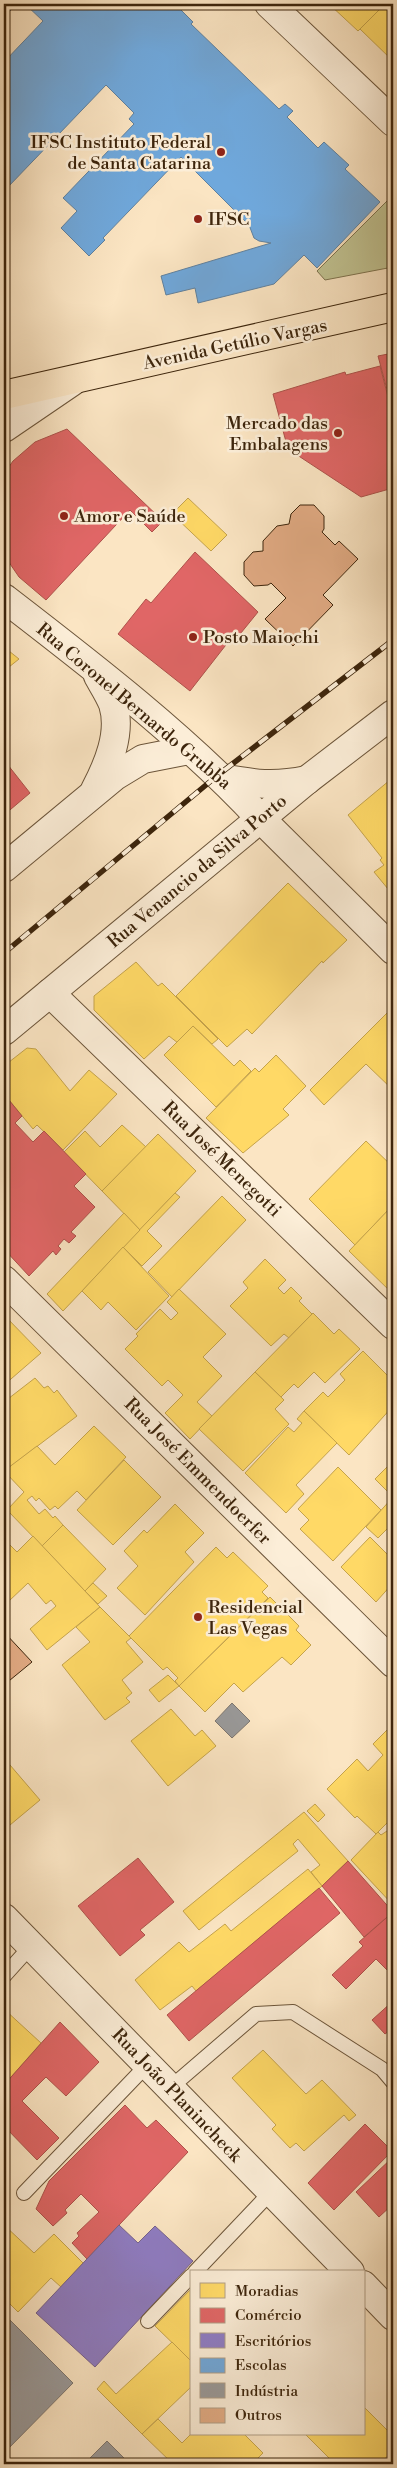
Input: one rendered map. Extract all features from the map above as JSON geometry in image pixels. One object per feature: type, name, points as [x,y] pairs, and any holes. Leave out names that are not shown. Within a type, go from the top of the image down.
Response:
[{"type":"highway","name":"Avenida Getúlio Vargas","points":[[4,395],[393,308]]},
{"type":"street","points":[[268,4],[393,122]]},
{"type":"street","name":"Avenida Getúlio Vargas","points":[[4,428],[76,379]]},
{"type":"street","name":"Rua Coronel Bernardo Grubba","points":[[4,598],[94,668],[222,778],[393,950]]},
{"type":"street","points":[[94,668],[113,705],[116,734],[106,769],[95,791]]},
{"type":"street","name":"Rua Venancio da Silva Porto","points":[[4,1031],[307,780],[393,714]]},
{"type":"street","points":[[4,868],[95,791],[143,759],[189,750]]},
{"type":"street","points":[[224,850],[231,825],[222,778],[257,785],[280,786],[307,780]]},
{"type":"street","name":"Rua José Menegotti","points":[[50,993],[393,1325]]},
{"type":"street","name":"Rua José Emmendoerfer","points":[[4,1280],[393,1663]]},
{"type":"street","name":"Rua João Planincheck","points":[[4,1918],[348,2270]]},
{"type":"street","points":[[364,2287],[393,2316]]},
{"type":"lane","points":[[4,1976],[31,1946]]},
{"type":"lane","points":[[170,2088],[256,2014],[293,2012],[382,2069],[393,2082]]},
{"type":"lane","points":[[24,2193],[147,2064]]},
{"type":"lane","points":[[197,2270],[272,2192]]},
{"type":"lane","points":[[148,2321],[190,2277]]},
{"type":"green space","points":[[393,195],[393,267],[325,280],[317,271]]},
{"type":"building: Moradias","points":[[329,4],[385,4],[358,31]]},
{"type":"building: Moradias","points":[[385,4],[393,4],[393,61],[360,29]]},
{"type":"building: Moradias","points":[[188,498],[227,535],[211,551],[172,514]]},
{"type":"building: Moradias","points":[[4,647],[19,659],[4,671]]},
{"type":"building: Moradias","points":[[390,780],[393,783],[393,895],[374,872],[384,865],[380,860],[382,858],[348,815]]},
{"type":"building: Moradias","points":[[288,883],[347,940],[323,963],[322,961],[252,1034],[247,1029],[227,1047],[176,996]]},
{"type":"building: Moradias","points":[[136,962],[158,986],[162,983],[218,1039],[212,1044],[193,1026],[178,1043],[169,1036],[144,1059],[94,1010],[94,996]]},
{"type":"building: Moradias","points":[[393,1007],[393,1090],[366,1064],[324,1105],[310,1090]]},
{"type":"building: Moradias","points":[[193,1026],[234,1066],[240,1060],[251,1071],[216,1107],[164,1055]]},
{"type":"building: Moradias","points":[[27,1048],[36,1049],[70,1091],[89,1070],[117,1094],[63,1150],[37,1125],[33,1129],[4,1094],[4,1066]]},
{"type":"building: Moradias","points":[[276,1055],[306,1086],[283,1109],[289,1115],[243,1153],[206,1118],[255,1068],[259,1072]]},
{"type":"building: Moradias","points":[[122,1125],[146,1147],[102,1191],[64,1152],[85,1131],[100,1147]]},
{"type":"building: Moradias","points":[[158,1134],[196,1171],[140,1230],[102,1191]]},
{"type":"building: Moradias","points":[[366,1141],[393,1167],[393,1205],[355,1245],[309,1199]]},
{"type":"building: Moradias","points":[[175,1193],[180,1197],[147,1231],[162,1246],[142,1266],[123,1247]]},
{"type":"building: Moradias","points":[[222,1196],[246,1220],[172,1297],[148,1272]]},
{"type":"building: Moradias","points":[[393,1205],[393,1294],[349,1251]]},
{"type":"building: Moradias","points":[[124,1213],[140,1230],[63,1311],[47,1294]]},
{"type":"building: Moradias","points":[[123,1247],[169,1296],[136,1330],[108,1302],[101,1310],[82,1291]]},
{"type":"building: Moradias","points":[[265,1259],[286,1280],[278,1288],[284,1294],[291,1287],[302,1298],[299,1301],[312,1314],[289,1338],[284,1334],[271,1346],[230,1306],[248,1288],[243,1282]]},
{"type":"building: Moradias","points":[[179,1289],[226,1334],[203,1357],[222,1376],[197,1402],[212,1416],[190,1439],[165,1413],[183,1395],[168,1380],[162,1386],[125,1349],[138,1336],[136,1334],[160,1309],[171,1320],[178,1313],[167,1302]]},
{"type":"building: Moradias","points":[[313,1313],[334,1334],[339,1329],[360,1349],[325,1383],[314,1372],[298,1388],[294,1384],[281,1397],[255,1372]]},
{"type":"building: Moradias","points":[[4,1315],[41,1353],[4,1385]]},
{"type":"building: Moradias","points":[[363,1351],[393,1381],[393,1406],[349,1455],[304,1411],[323,1392],[328,1397],[345,1380],[340,1374]]},
{"type":"building: Moradias","points":[[255,1372],[284,1400],[275,1409],[289,1424],[243,1471],[199,1429]]},
{"type":"building: Moradias","points":[[35,1378],[44,1388],[48,1386],[54,1393],[57,1390],[77,1416],[6,1470],[4,1467],[4,1402]]},
{"type":"building: Moradias","points":[[304,1411],[337,1443],[296,1485],[304,1494],[286,1513],[245,1473],[288,1427],[294,1432],[302,1423],[297,1419]]},
{"type":"building: Moradias","points":[[94,1426],[126,1457],[86,1500],[77,1491],[58,1509],[55,1506],[50,1510],[39,1498],[36,1501],[32,1496],[27,1500],[39,1514],[45,1509],[63,1525],[42,1546],[7,1510],[24,1492],[4,1471],[37,1446],[55,1465]]},
{"type":"building: Moradias","points":[[124,1460],[161,1497],[113,1545],[77,1510]]},
{"type":"building: Moradias","points":[[391,1463],[393,1466],[393,1497],[375,1479]]},
{"type":"building: Moradias","points":[[338,1467],[381,1510],[333,1561],[300,1529],[309,1520],[298,1509]]},
{"type":"building: Moradias","points":[[393,1497],[393,1523],[378,1538],[366,1527]]},
{"type":"building: Moradias","points":[[175,1504],[204,1533],[185,1552],[194,1562],[145,1615],[117,1588],[138,1566],[124,1551],[144,1530],[147,1533]]},
{"type":"building: Moradias","points":[[63,1525],[106,1569],[85,1591],[42,1546]]},
{"type":"building: Moradias","points":[[33,1536],[100,1607],[47,1650],[30,1629],[56,1606],[51,1600],[46,1604],[28,1583],[9,1601],[4,1596],[4,1539],[17,1552]]},
{"type":"building: Moradias","points":[[370,1537],[393,1560],[393,1583],[376,1602],[341,1567]]},
{"type":"building: Moradias","name":"Residencial Las Vegas","points":[[216,1547],[227,1558],[233,1552],[268,1586],[262,1592],[268,1598],[179,1686],[175,1681],[178,1678],[167,1667],[163,1670],[129,1636]]},
{"type":"building: Moradias","points":[[93,1583],[107,1596],[98,1604],[85,1591]]},
{"type":"building: Moradias","points":[[270,1597],[299,1626],[296,1630],[311,1645],[291,1665],[282,1657],[243,1692],[234,1683],[205,1712],[179,1686]]},
{"type":"building: Moradias","points":[[100,1607],[131,1638],[126,1642],[143,1662],[122,1680],[132,1693],[126,1698],[130,1702],[105,1720],[62,1665],[90,1642],[76,1627]]},
{"type":"building: Moradias","points":[[168,1675],[179,1686],[159,1702],[149,1690]]},
{"type":"building: Moradias","points":[[171,1709],[195,1736],[202,1730],[216,1746],[168,1786],[131,1741]]},
{"type":"building: Moradias","points":[[393,1724],[393,1817],[376,1834],[357,1816],[355,1818],[327,1789],[357,1759],[368,1771],[383,1755],[373,1744]]},
{"type":"building: Moradias","points":[[4,1758],[40,1800],[4,1830]]},
{"type":"building: Moradias","points":[[315,1804],[325,1815],[318,1822],[307,1811]]},
{"type":"building: Moradias","points":[[304,1812],[348,1861],[322,1886],[311,1872],[320,1865],[298,1839],[293,1844],[298,1851],[199,1930],[183,1911]]},
{"type":"building: Moradias","points":[[387,1831],[393,1831],[393,1905],[351,1860],[378,1832],[381,1835]]},
{"type":"building: Moradias","points":[[308,1869],[322,1886],[196,1991],[192,1986],[160,2010],[135,1980],[179,1942],[189,1952],[225,1924],[231,1931]]},
{"type":"building: Moradias","points":[[4,2009],[41,2043],[4,2085]]},
{"type":"building: Moradias","points":[[263,2050],[306,2094],[322,2080],[356,2115],[349,2121],[344,2115],[304,2151],[296,2143],[290,2148],[272,2129],[276,2125],[232,2078]]},
{"type":"building: Moradias","points":[[4,2225],[34,2253],[54,2234],[83,2263],[61,2287],[51,2278],[18,2312],[4,2298]]},
{"type":"building: Moradias","points":[[190,2290],[190,2360],[155,2326]]},
{"type":"building: Moradias","points":[[172,2342],[190,2360],[190,2388],[142,2434],[97,2389],[104,2381],[116,2394]]},
{"type":"building: Moradias","points":[[364,2407],[393,2436],[393,2451],[379,2464],[335,2464],[307,2436],[364,2436]]},
{"type":"building: Moradias","points":[[158,2419],[182,2443],[190,2435],[246,2436],[263,2453],[252,2464],[173,2464],[142,2434]]},
{"type":"building: Comércio","points":[[393,353],[393,412],[378,356]]},
{"type":"building: Comércio","name":"Mercado das Embalagens","points":[[380,366],[393,416],[393,488],[361,497],[288,449],[273,394],[345,372],[346,375]]},
{"type":"building: Comércio","name":"Amor e Saúde","points":[[67,429],[163,521],[152,532],[130,510],[46,600],[19,577],[4,555],[4,474],[13,461],[35,442]]},
{"type":"building: Comércio","points":[[195,552],[258,612],[232,644],[229,641],[190,691],[118,634],[146,599],[151,603]]},
{"type":"building: Comércio","points":[[4,760],[30,793],[4,815]]},
{"type":"building: Comércio","points":[[4,1094],[22,1116],[15,1123],[33,1142],[44,1131],[86,1174],[74,1186],[95,1207],[71,1232],[76,1236],[69,1243],[64,1239],[58,1246],[61,1249],[56,1255],[53,1251],[29,1276],[4,1249]]},
{"type":"building: Comércio","points":[[138,1858],[174,1902],[140,1930],[145,1935],[120,1956],[78,1906]]},
{"type":"building: Comércio","points":[[348,1861],[393,1912],[364,1937],[322,1886]]},
{"type":"building: Comércio","points":[[319,1888],[340,1913],[189,2041],[167,2015]]},
{"type":"building: Comércio","points":[[393,1912],[393,1976],[376,1959],[346,1989],[332,1975],[363,1946],[359,1942]]},
{"type":"building: Comércio","points":[[393,2001],[393,2035],[389,2031],[385,2034],[372,2020]]},
{"type":"building: Comércio","points":[[60,2022],[99,2062],[66,2096],[46,2077],[22,2101],[59,2138],[37,2160],[4,2126],[4,2085]]},
{"type":"building: Comércio","points":[[125,2105],[147,2128],[156,2120],[188,2152],[87,2259],[72,2243],[79,2236],[77,2233],[99,2212],[81,2194],[65,2210],[67,2213],[53,2226],[36,2209],[49,2181]]},
{"type":"building: Comércio","points":[[365,2124],[392,2151],[334,2210],[308,2183]]},
{"type":"building: Comércio","points":[[393,2157],[393,2204],[379,2217],[356,2192]]},
{"type":"building: Escritórios","points":[[119,2225],[138,2243],[155,2226],[193,2261],[95,2367],[36,2313]]},
{"type":"building: Escolas","points":[[4,4],[17,4],[4,17]]},
{"type":"building: Escolas","name":"IFSC Instituto Federal de Santa Catarina","points":[[25,4],[179,4],[177,6],[193,22],[191,24],[279,109],[285,104],[293,111],[287,117],[318,148],[324,142],[349,165],[345,169],[380,202],[317,268],[304,255],[274,284],[198,303],[195,288],[166,295],[161,276],[271,243],[254,238],[249,225],[181,157],[103,238],[105,240],[89,256],[61,228],[77,211],[63,198],[134,124],[129,119],[134,113],[106,85],[8,187],[6,185],[4,187],[4,62],[43,21]]},
{"type":"building: Indústria","points":[[232,1703],[250,1721],[232,1738],[215,1721]]},
{"type":"building: Indústria","points":[[4,2314],[73,2383],[4,2453]]},
{"type":"building: Indústria","points":[[107,2441],[130,2464],[84,2464]]},
{"type":"building: Outros","points":[[300,505],[314,505],[324,516],[324,529],[322,532],[335,545],[339,541],[358,559],[323,595],[333,605],[293,646],[265,619],[286,598],[271,583],[254,586],[244,575],[244,562],[253,552],[263,551],[263,541],[277,526],[289,524],[291,514]]},
{"type":"building: Outros","points":[[4,1632],[32,1662],[4,1685]]},
{"type":"railway","points":[[4,953],[218,775],[393,640]]},
{"type":"place","name":"IFSC Instituto Federal de Santa Catarina","points":[[221,152]]},
{"type":"place","name":"IFSC","points":[[198,219]]},
{"type":"place","name":"Mercado das Embalagens","points":[[338,433]]},
{"type":"place","name":"Amor e Saúde","points":[[64,516]]},
{"type":"place","name":"Posto Maiochi","points":[[193,637]]},
{"type":"place","name":"Residencial Las Vegas","points":[[198,1617]]}]
